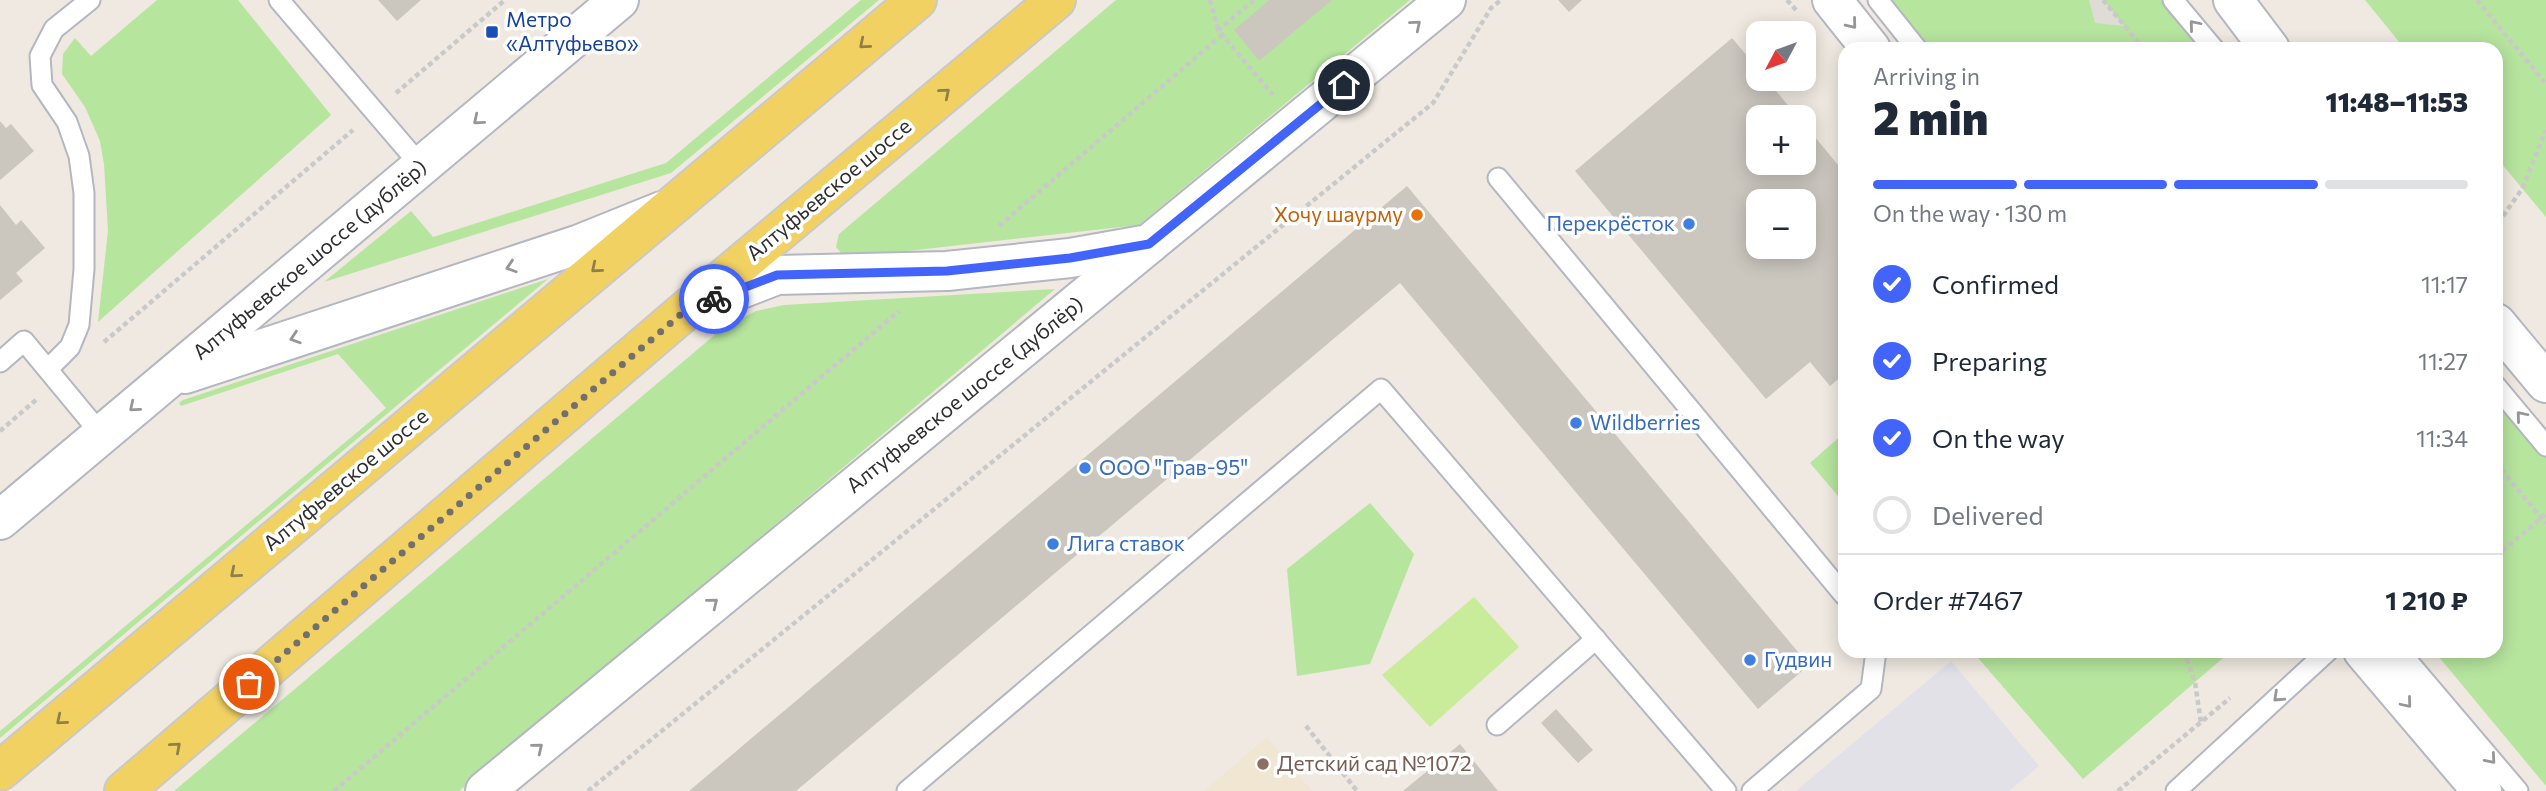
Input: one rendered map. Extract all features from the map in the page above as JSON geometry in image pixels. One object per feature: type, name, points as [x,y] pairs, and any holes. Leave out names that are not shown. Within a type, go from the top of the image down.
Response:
[{"type":"main road","name":"Алтуфьевское шоссе","points":[[0,771],[917,0]]},
{"type":"main road","name":"Алтуфьевское шоссе","points":[[124,791],[686,310],[1056,0]]},
{"type":"street","name":"Алтуфьевское шоссе (дублёр)","points":[[0,520],[619,0]]},
{"type":"street","name":"Алтуфьевское шоссе (дублёр)","points":[[485,791],[1446,0]]},
{"type":"street","points":[[1832,0],[1865,42]]},
{"type":"street","points":[[2232,0],[2265,42]]},
{"type":"street","points":[[165,380],[580,244],[667,209]]},
{"type":"street","points":[[686,310],[777,275],[947,271],[1070,258],[1149,244]]},
{"type":"street","points":[[2503,331],[2546,383]]},
{"type":"street","points":[[2369,658],[2482,791]]},
{"type":"lane","points":[[53,375],[70,347],[79,325],[84,269],[84,193],[79,156],[66,122],[42,85],[40,56],[54,29],[90,0]]},
{"type":"lane","points":[[279,0],[422,167]]},
{"type":"lane","points":[[1878,0],[1911,42]]},
{"type":"lane","points":[[2173,0],[2208,42]]},
{"type":"lane","points":[[1498,178],[1838,588]]},
{"type":"lane","points":[[0,362],[24,341],[101,434]]},
{"type":"lane","points":[[907,791],[1381,389],[1726,791]]},
{"type":"lane","points":[[2503,394],[2546,446]]},
{"type":"lane","points":[[1497,725],[1596,639]]},
{"type":"lane","points":[[1752,791],[1871,689],[1875,658]]},
{"type":"lane","points":[[2176,791],[2321,658]]},
{"type":"lane","points":[[2405,658],[2518,791]]},
{"type":"path","points":[[0,431],[53,375],[374,112],[505,0]]},
{"type":"path","points":[[1210,0],[1220,33],[1273,96],[1283,87]]},
{"type":"path","points":[[334,791],[947,271],[1220,33],[1254,0]]},
{"type":"path","points":[[588,791],[1433,103],[1491,8],[1501,0]]},
{"type":"path","points":[[2104,0],[2138,42]]},
{"type":"path","points":[[2477,0],[2546,84]]},
{"type":"path","points":[[2503,216],[2522,189],[2546,130]]},
{"type":"path","points":[[2503,471],[2544,516],[2546,524]]},
{"type":"path","points":[[2503,550],[2544,516]]},
{"type":"path","points":[[2186,658],[2195,682],[2201,723]]},
{"type":"path","points":[[2118,791],[2239,691]]},
{"type":"path","points":[[1306,726],[1357,791]]},
{"type":"shaded area","points":[[2089,0],[2103,0],[2124,26],[2095,23]]},
{"type":"shaded area","points":[[1951,661],[2039,766],[2009,791],[1796,791]]},
{"type":"shaded area","name":"Детский сад №1072","points":[[1267,737],[1312,791],[1204,791]]},
{"type":"green space","points":[[157,0],[238,0],[331,115],[98,322],[108,231],[104,164],[100,141],[85,107],[62,74],[63,54],[75,38],[91,56]]},
{"type":"green space","points":[[861,0],[879,0],[671,173],[324,282],[411,211],[433,237],[666,163]]},
{"type":"green space","points":[[1116,0],[1410,0],[1139,225],[845,258],[836,247],[839,234]]},
{"type":"green space","points":[[1889,0],[2182,0],[2217,42],[1924,42]]},
{"type":"green space","points":[[2365,0],[2546,0],[2546,217],[2503,165],[2503,42],[2399,42]]},
{"type":"green space","points":[[548,279],[0,738],[0,731],[386,408],[338,354],[181,406],[179,403]]},
{"type":"green space","points":[[1055,289],[459,791],[174,791],[723,328],[756,311],[784,305]]},
{"type":"green space","points":[[2503,384],[2546,436],[2546,786],[2440,658],[2503,658]]},
{"type":"green space","points":[[1838,438],[1838,496],[1810,463]]},
{"type":"green space","points":[[1370,503],[1414,554],[1370,664],[1297,676],[1287,569]]},
{"type":"green space","points":[[1474,597],[1519,647],[1430,727],[1382,675]]},
{"type":"green space","points":[[1978,658],[2223,658],[2083,779]]},
{"type":"building","points":[[378,0],[421,0],[397,21]]},
{"type":"building","points":[[1269,0],[1332,0],[1259,61],[1234,30]]},
{"type":"building","points":[[1558,0],[1582,0],[1569,12]]},
{"type":"building","name":"Перекрёсток","points":[[1732,38],[1746,55],[1746,91],[1776,91],[1788,105],[1746,105],[1746,175],[1816,175],[1816,138],[1838,165],[1838,379],[1830,386],[1810,362],[1766,399],[1575,171]]},
{"type":"building","points":[[0,121],[6,128],[11,124],[34,151],[0,180]]},
{"type":"building","points":[[1407,186],[1809,665],[1758,709],[1400,283],[796,791],[689,791]]},
{"type":"building","points":[[0,205],[16,225],[21,220],[45,248],[16,273],[23,281],[0,300]]},
{"type":"building","points":[[1556,709],[1593,750],[1578,763],[1541,723]]},
{"type":"building","points":[[1460,744],[1498,791],[1403,791]]},
{"type":"way so far","points":[[249,684],[686,310],[714,299]]},
{"type":"place","name":"Метро «Алтуфьево»","points":[[492,32]]},
{"type":"place","name":"Хочу шаурму","points":[[1417,215]]},
{"type":"place","name":"Перекрёсток","points":[[1689,224]]},
{"type":"place","name":"Wildberries","points":[[1576,423]]},
{"type":"place","name":"ООО \"Грав-95\"","points":[[1085,468]]},
{"type":"place","name":"Лига ставок","points":[[1053,544]]},
{"type":"place","name":"Гудвин","points":[[1750,660]]},
{"type":"place","name":"Детский сад №1072","points":[[1263,764]]},
{"type":"route","points":[[714,299],[777,275],[947,271],[1070,258],[1149,244],[1344,85]]}]
